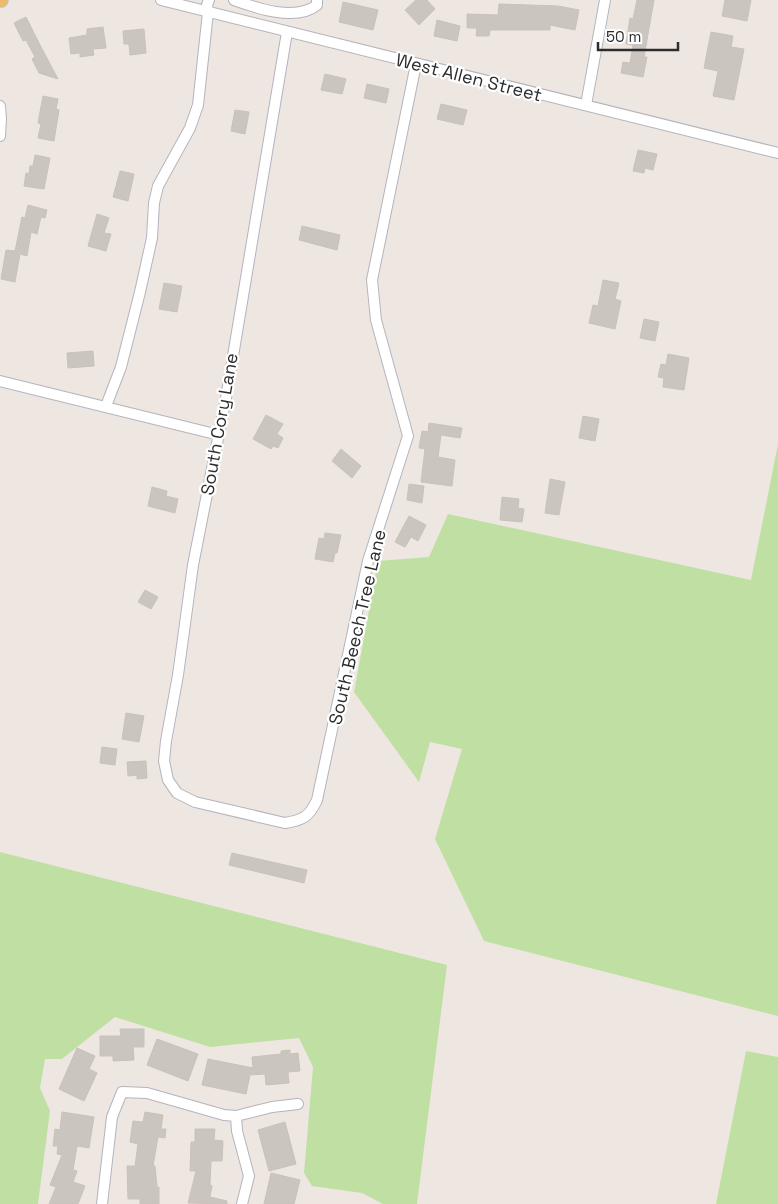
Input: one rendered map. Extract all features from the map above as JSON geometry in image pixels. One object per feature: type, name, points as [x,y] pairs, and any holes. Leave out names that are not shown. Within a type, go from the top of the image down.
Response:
[{"type":"street","name":"West Allen Street","points":[[161,0],[778,153]]},
{"type":"street","points":[[106,406],[121,367],[140,292],[152,238],[154,203],[158,186],[190,128],[198,105],[209,0]]},
{"type":"street","points":[[234,0],[262,9],[296,13],[309,11],[317,5],[317,0]]},
{"type":"street","points":[[586,105],[605,0]]},
{"type":"street","name":"South Cory Lane","points":[[285,823],[195,802],[177,792],[168,780],[165,770],[164,753],[178,675],[196,551],[219,435],[287,32]]},
{"type":"street","name":"South Beech Tree Lane","points":[[285,823],[300,820],[308,815],[317,800],[322,784],[368,561],[408,436],[376,320],[372,280],[416,64]]},
{"type":"street","points":[[0,106],[0,136]]},
{"type":"street","points":[[0,381],[219,435]]},
{"type":"street","points":[[102,1204],[112,1117],[122,1092],[147,1093],[224,1115],[236,1116],[272,1107],[298,1104]]},
{"type":"street","points":[[236,1116],[237,1131],[249,1176],[242,1204]]},
{"type":"green space","points":[[778,444],[778,1016],[484,941],[435,839],[462,749],[430,742],[419,782],[354,692],[378,561],[429,557],[448,514],[751,580]]},
{"type":"green space","points":[[0,852],[447,965],[417,1204],[383,1204],[362,1193],[312,1186],[304,1173],[313,1067],[299,1038],[210,1047],[115,1017],[62,1059],[45,1059],[40,1088],[50,1111],[38,1204],[0,1204]]},
{"type":"green space","points":[[746,1051],[778,1057],[778,1204],[716,1204]]},
{"type":"building","points":[[416,0],[427,0],[435,9],[419,25],[405,10]]},
{"type":"building","points":[[637,0],[654,0],[644,57],[647,57],[643,77],[621,73],[623,62],[630,63],[633,45],[626,44],[630,18],[633,19]]},
{"type":"building","points":[[725,0],[751,0],[747,21],[722,16]]},
{"type":"building","points":[[343,2],[378,10],[373,30],[339,22]]},
{"type":"building","points":[[499,4],[558,6],[579,10],[575,30],[550,25],[550,30],[490,30],[489,36],[476,36],[477,28],[467,28],[467,14],[498,15]]},
{"type":"building","points":[[26,17],[58,79],[39,73],[32,59],[35,57],[26,40],[23,41],[14,23]]},
{"type":"building","points":[[437,20],[460,26],[457,41],[434,36]]},
{"type":"building","points":[[103,27],[106,48],[93,49],[94,55],[80,57],[80,53],[71,54],[69,38],[87,35],[87,29]]},
{"type":"building","points":[[144,29],[146,53],[130,55],[129,44],[124,44],[123,31]]},
{"type":"building","points":[[711,32],[733,36],[731,47],[744,49],[734,100],[713,96],[718,71],[704,68]]},
{"type":"building","points":[[325,74],[346,79],[342,94],[321,90]]},
{"type":"building","points":[[367,84],[389,89],[386,103],[364,98]]},
{"type":"building","points":[[43,96],[58,99],[56,109],[59,110],[54,141],[38,138],[41,124],[38,123]]},
{"type":"building","points":[[441,104],[467,110],[463,125],[437,119]]},
{"type":"building","points":[[235,110],[249,112],[245,134],[231,131]]},
{"type":"building","points":[[638,150],[657,154],[653,170],[645,168],[644,173],[633,171]]},
{"type":"building","points":[[35,155],[50,158],[44,189],[24,186],[26,173],[29,174],[30,166],[33,166]]},
{"type":"building","points":[[120,171],[134,174],[128,201],[113,197]]},
{"type":"building","points":[[28,205],[47,210],[45,218],[41,217],[37,234],[31,232],[27,256],[20,254],[15,282],[1,279],[6,250],[15,251],[22,217],[25,218]]},
{"type":"building","points":[[97,214],[109,218],[104,233],[111,234],[106,251],[88,246]]},
{"type":"building","points":[[302,226],[340,235],[337,250],[299,240]]},
{"type":"building","points":[[603,280],[619,283],[615,299],[621,301],[615,329],[589,323],[593,305],[598,306]]},
{"type":"building","points":[[164,283],[182,286],[177,312],[159,309]]},
{"type":"building","points":[[644,319],[659,322],[655,341],[640,338]]},
{"type":"building","points":[[93,351],[94,366],[68,368],[67,353]]},
{"type":"building","points":[[668,354],[689,358],[684,390],[663,387],[664,378],[658,377],[661,364],[666,365]]},
{"type":"building","points":[[266,415],[283,424],[277,434],[283,438],[278,448],[273,446],[271,449],[253,439]]},
{"type":"building","points":[[583,416],[599,419],[595,441],[579,438]]},
{"type":"building","points":[[429,423],[462,428],[460,438],[441,435],[438,457],[455,460],[452,486],[421,482],[425,449],[419,448],[422,431],[428,432]]},
{"type":"building","points":[[341,449],[361,466],[352,478],[332,461]]},
{"type":"building","points":[[550,479],[565,482],[559,515],[545,513]]},
{"type":"building","points":[[409,484],[424,486],[422,503],[407,500]]},
{"type":"building","points":[[152,487],[167,491],[166,496],[178,499],[175,513],[148,506]]},
{"type":"building","points":[[502,497],[519,499],[518,508],[524,509],[522,522],[500,520]]},
{"type":"building","points":[[409,516],[426,525],[418,541],[411,537],[405,547],[395,542]]},
{"type":"building","points":[[325,533],[341,535],[333,562],[315,559],[319,538],[324,539]]},
{"type":"building","points":[[145,590],[158,597],[151,609],[138,602]]},
{"type":"building","points":[[126,713],[144,716],[139,742],[122,739]]},
{"type":"building","points":[[102,747],[117,749],[115,765],[100,763]]},
{"type":"building","points":[[146,761],[147,778],[137,779],[137,775],[128,776],[127,762]]},
{"type":"building","points":[[232,853],[307,870],[304,883],[229,865]]},
{"type":"building","points":[[120,1029],[144,1029],[144,1047],[133,1047],[134,1060],[113,1061],[113,1056],[100,1056],[100,1036],[121,1036]]},
{"type":"building","points":[[157,1039],[198,1054],[188,1081],[147,1065]]},
{"type":"building","points":[[77,1048],[95,1056],[89,1069],[97,1073],[84,1101],[59,1089]]},
{"type":"building","points":[[290,1050],[290,1054],[298,1053],[300,1071],[288,1072],[289,1083],[266,1085],[265,1074],[250,1075],[246,1094],[202,1085],[208,1059],[253,1068],[252,1057],[281,1054],[281,1051]]},
{"type":"building","points":[[62,1112],[94,1117],[89,1148],[77,1146],[73,1170],[77,1171],[73,1182],[85,1186],[78,1204],[49,1204],[56,1187],[50,1185],[62,1155],[57,1154],[58,1146],[53,1146],[55,1129],[60,1130]]},
{"type":"building","points":[[145,1112],[163,1115],[161,1129],[166,1129],[165,1138],[158,1137],[153,1166],[155,1166],[157,1187],[159,1187],[159,1204],[140,1204],[140,1199],[128,1199],[127,1166],[135,1166],[138,1144],[130,1142],[133,1121],[143,1122]]},
{"type":"building","points":[[285,1122],[296,1164],[269,1171],[258,1130]]},
{"type":"building","points":[[195,1129],[215,1129],[214,1140],[223,1141],[222,1161],[211,1161],[210,1185],[212,1186],[210,1197],[227,1201],[227,1204],[188,1203],[196,1171],[190,1171],[191,1142],[195,1142]]},
{"type":"building","points":[[271,1173],[300,1180],[294,1204],[264,1204]]}]
